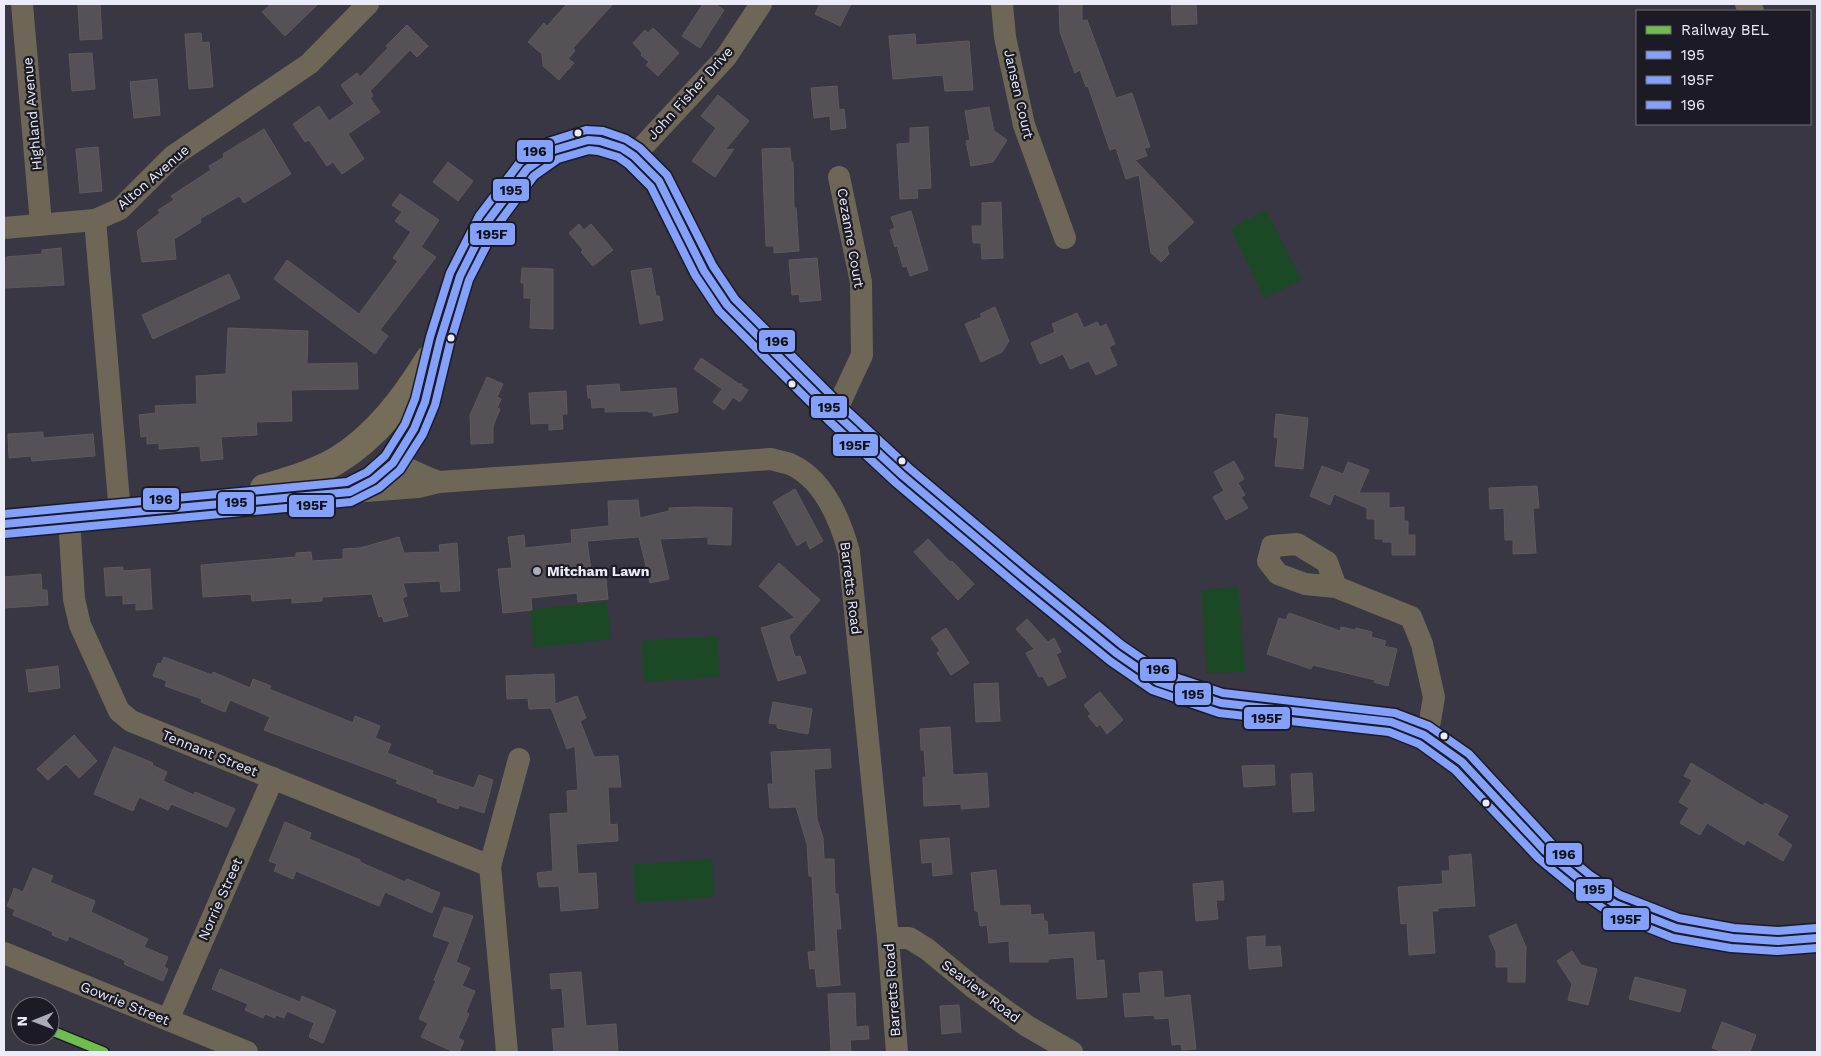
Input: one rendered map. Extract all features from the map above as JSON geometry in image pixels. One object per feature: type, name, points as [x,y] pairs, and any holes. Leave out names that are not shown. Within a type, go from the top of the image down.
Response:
[{"type":"main road","points":[[4,524],[350,492],[373,480],[393,464],[414,429],[425,402],[440,340],[460,276],[487,222],[527,169],[554,150],[588,140],[600,141],[634,156],[660,181],[704,271],[727,305],[835,413],[902,475],[1023,577],[1116,653],[1158,682],[1221,703],[1391,722],[1424,735],[1462,762],[1545,851],[1584,883],[1615,904],[1685,930],[1733,938],[1778,941],[1817,938]]},
{"type":"main road","points":[[202,505],[292,480],[336,460],[380,426],[419,375],[440,340]]},
{"type":"main road","points":[[279,484],[329,481],[365,466],[393,464]]},
{"type":"street","name":"Highland Avenue","points":[[22,4],[41,224]]},
{"type":"street","name":"Alton Avenue","points":[[4,228],[95,220],[120,209],[173,156],[309,64],[368,4]]},
{"type":"street","name":"John Fisher Drive","points":[[634,156],[726,56],[761,4]]},
{"type":"street","name":"Jansen Court","points":[[1002,4],[1005,37],[1024,125],[1065,238]]},
{"type":"street","name":"Cezanne Court","points":[[835,413],[862,355],[861,282],[840,177]]},
{"type":"street","points":[[95,220],[120,514]]},
{"type":"street","name":"Barretts Road","points":[[350,492],[418,487],[439,482],[771,459],[790,465],[811,479],[828,501],[841,524],[849,552],[888,938],[897,1052]]},
{"type":"street","name":"Barretts Road","points":[[393,464],[410,468],[425,478],[439,482]]},
{"type":"street","name":"Tennant Street","points":[[69,518],[74,599],[80,625],[119,711],[131,721],[490,866]]},
{"type":"street","points":[[1336,587],[1412,616],[1422,644],[1434,697],[1430,722],[1424,735]]},
{"type":"street","points":[[507,1052],[490,866],[519,759]]},
{"type":"street","name":"Norrie Street","points":[[168,1020],[273,778]]},
{"type":"street","name":"Seaview Road","points":[[888,938],[909,938],[927,949],[972,987],[1027,1026],[1072,1052]]},
{"type":"street","name":"Gowrie Street","points":[[4,953],[247,1052]]},
{"type":"green space","points":[[1266,210],[1302,280],[1264,298],[1231,229]]},
{"type":"green space","points":[[1238,587],[1245,672],[1207,673],[1201,590]]},
{"type":"green space","points":[[607,602],[611,639],[534,648],[530,610]]},
{"type":"green space","points":[[718,636],[720,677],[644,682],[642,641]]},
{"type":"green space","points":[[712,859],[714,897],[636,903],[633,865]]},
{"type":"building","points":[[78,4],[100,4],[102,39],[80,40]]},
{"type":"building","points":[[271,4],[318,4],[285,36],[262,12]]},
{"type":"building","points":[[567,4],[613,4],[573,48],[575,51],[568,59],[574,63],[559,80],[543,66],[542,54],[528,42],[544,23],[547,26]]},
{"type":"building","points":[[703,4],[715,4],[724,10],[700,48],[682,36]]},
{"type":"building","points":[[820,4],[851,4],[840,26],[815,14]]},
{"type":"building","points":[[1059,4],[1082,4],[1082,21],[1087,20],[1116,98],[1132,93],[1150,147],[1144,148],[1147,156],[1135,160],[1194,222],[1167,247],[1169,254],[1161,262],[1151,253],[1139,175],[1126,179],[1116,148],[1110,150],[1088,86],[1086,87],[1080,70],[1075,73],[1060,32]]},
{"type":"building","points":[[1171,4],[1196,4],[1197,24],[1172,25]]},
{"type":"building","points":[[407,25],[428,46],[417,57],[410,50],[370,91],[373,96],[370,98],[380,112],[348,134],[364,159],[342,174],[333,162],[327,166],[309,140],[305,142],[293,124],[319,106],[329,121],[354,104],[341,85],[357,73],[360,77]]},
{"type":"building","points":[[653,28],[679,53],[658,76],[646,65],[649,62],[641,55],[642,53],[633,43],[645,30],[648,33]]},
{"type":"building","points":[[201,33],[202,43],[209,42],[213,87],[189,89],[185,34]]},
{"type":"building","points":[[915,34],[916,45],[969,41],[973,90],[945,91],[943,75],[893,79],[889,36]]},
{"type":"building","points":[[92,53],[95,89],[72,91],[69,54]]},
{"type":"building","points":[[157,79],[160,115],[134,118],[130,82]]},
{"type":"building","points":[[837,86],[839,110],[844,109],[846,128],[831,130],[830,116],[814,118],[811,88]]},
{"type":"building","points":[[718,95],[749,121],[725,150],[734,149],[715,177],[692,161],[716,128],[701,116]]},
{"type":"building","points":[[989,107],[994,131],[1007,140],[993,162],[971,166],[966,141],[970,140],[965,111]]},
{"type":"building","points":[[928,127],[931,188],[917,189],[918,198],[900,199],[897,144],[910,143],[910,128]]},
{"type":"building","points":[[264,129],[291,174],[244,203],[239,196],[200,219],[201,222],[174,239],[176,259],[142,262],[137,231],[160,213],[158,210],[174,200],[171,196],[211,170],[209,166],[224,157],[223,154]]},
{"type":"building","points":[[98,147],[102,191],[80,193],[76,149]]},
{"type":"building","points":[[790,148],[791,162],[793,162],[794,208],[796,208],[799,251],[774,253],[774,246],[766,246],[762,149]]},
{"type":"building","points":[[448,162],[473,181],[458,201],[433,182]]},
{"type":"building","points":[[400,194],[439,220],[421,247],[436,257],[380,330],[388,336],[375,354],[274,279],[287,260],[359,314],[398,261],[393,258],[411,232],[395,221],[402,212],[392,205]]},
{"type":"building","points":[[1001,202],[1003,258],[982,259],[981,243],[973,243],[972,226],[982,226],[982,203]]},
{"type":"building","points":[[911,211],[928,270],[910,276],[907,266],[903,267],[890,230],[895,228],[891,217]]},
{"type":"building","points":[[579,224],[584,230],[591,224],[613,250],[593,266],[569,233]]},
{"type":"building","points":[[61,248],[64,285],[4,288],[6,257],[42,254],[42,250]]},
{"type":"building","points":[[817,258],[821,300],[800,302],[799,294],[792,295],[789,260]]},
{"type":"building","points":[[522,268],[553,269],[553,329],[530,328],[531,298],[524,298],[524,283],[521,283]]},
{"type":"building","points":[[651,268],[663,320],[640,324],[631,271]]},
{"type":"building","points":[[229,274],[240,298],[153,339],[142,315]]},
{"type":"building","points":[[995,307],[1009,341],[1002,352],[981,362],[965,324],[982,317],[980,314]]},
{"type":"building","points":[[1077,313],[1084,328],[1097,322],[1100,327],[1106,324],[1115,344],[1109,347],[1117,365],[1096,375],[1089,361],[1070,369],[1063,354],[1040,364],[1031,343],[1055,332],[1052,324]]},
{"type":"building","points":[[228,328],[308,331],[307,364],[357,363],[358,389],[291,390],[292,421],[256,422],[257,435],[221,437],[223,459],[201,461],[200,446],[159,449],[159,443],[147,444],[147,436],[141,437],[139,415],[156,413],[155,406],[197,404],[196,376],[226,374]]},
{"type":"building","points":[[701,358],[739,384],[742,384],[741,386],[748,390],[740,402],[733,397],[724,410],[713,402],[722,389],[694,369]]},
{"type":"building","points":[[487,377],[503,384],[497,397],[501,399],[497,408],[500,409],[493,426],[493,443],[471,444],[470,415]]},
{"type":"building","points":[[619,384],[620,392],[676,388],[678,412],[653,416],[653,412],[648,411],[605,412],[605,407],[592,408],[591,398],[588,398],[587,386]]},
{"type":"building","points":[[566,391],[567,414],[562,414],[563,429],[549,430],[549,423],[531,424],[529,393]]},
{"type":"building","points":[[1276,414],[1308,418],[1303,469],[1275,466],[1278,438],[1274,437]]},
{"type":"building","points":[[43,432],[43,438],[93,434],[95,456],[32,461],[31,456],[9,458],[8,434]]},
{"type":"building","points":[[1234,461],[1244,479],[1238,483],[1245,495],[1241,497],[1248,508],[1226,520],[1213,497],[1224,491],[1214,472]]},
{"type":"building","points":[[1348,462],[1369,470],[1359,493],[1389,493],[1389,508],[1404,507],[1404,521],[1408,521],[1408,535],[1415,535],[1415,555],[1392,555],[1392,542],[1383,542],[1383,539],[1375,539],[1375,519],[1367,519],[1367,508],[1334,494],[1330,505],[1310,496],[1322,466],[1343,474]]},
{"type":"building","points":[[1537,486],[1539,508],[1533,508],[1536,553],[1513,554],[1513,540],[1505,540],[1504,508],[1490,509],[1489,488]]},
{"type":"building","points":[[795,489],[823,541],[810,549],[806,540],[797,546],[773,502]]},
{"type":"building","points":[[638,500],[640,518],[669,511],[669,508],[732,508],[731,545],[708,544],[708,537],[660,539],[669,579],[650,583],[639,537],[587,541],[591,570],[605,569],[608,599],[578,602],[577,593],[531,598],[532,610],[503,613],[498,569],[512,568],[508,537],[524,535],[525,548],[572,543],[571,530],[609,526],[608,501]]},
{"type":"building","points":[[399,537],[404,553],[440,552],[439,545],[457,543],[460,591],[441,592],[440,581],[403,583],[407,596],[402,598],[408,616],[384,622],[382,616],[379,617],[372,594],[322,597],[322,601],[292,603],[292,598],[252,601],[251,594],[203,597],[201,565],[296,557],[296,553],[311,552],[312,561],[343,559],[343,549],[360,548]]},
{"type":"building","points":[[928,539],[974,584],[958,600],[914,552]]},
{"type":"building","points":[[779,563],[820,600],[789,636],[795,657],[800,656],[806,673],[778,681],[761,628],[795,618],[759,586]]},
{"type":"building","points":[[123,567],[123,571],[150,569],[152,609],[136,610],[136,603],[123,604],[123,595],[106,596],[104,568]]},
{"type":"building","points":[[41,574],[42,590],[47,590],[48,605],[4,608],[4,577]]},
{"type":"building","points":[[1289,613],[1340,631],[1341,627],[1372,632],[1371,637],[1386,641],[1384,646],[1397,649],[1388,686],[1374,682],[1375,680],[1313,665],[1311,669],[1267,654],[1279,618],[1286,620]]},
{"type":"building","points":[[1027,619],[1048,642],[1054,638],[1061,652],[1056,654],[1066,677],[1048,686],[1043,676],[1039,677],[1026,653],[1034,649],[1016,629]]},
{"type":"building","points":[[946,628],[969,663],[951,675],[937,653],[940,651],[931,638]]},
{"type":"building","points":[[164,657],[212,675],[213,672],[250,688],[253,679],[271,686],[269,689],[353,723],[355,716],[380,726],[375,738],[391,744],[387,753],[433,771],[432,774],[474,788],[479,775],[493,780],[484,813],[459,805],[458,809],[437,802],[438,799],[396,783],[398,780],[264,730],[270,717],[230,700],[225,712],[201,702],[202,699],[165,686],[167,681],[153,676],[158,663],[161,664]]},
{"type":"building","points":[[58,666],[60,688],[29,692],[26,670]]},
{"type":"building","points":[[554,674],[555,704],[577,696],[586,718],[580,721],[594,757],[618,756],[621,787],[608,787],[610,825],[617,824],[618,841],[576,844],[578,874],[596,873],[598,908],[561,911],[559,886],[539,887],[537,873],[553,871],[550,814],[568,813],[567,791],[578,790],[575,746],[567,749],[551,708],[529,709],[528,698],[507,699],[506,676]]},
{"type":"building","points":[[998,683],[1000,721],[976,722],[974,684]]},
{"type":"building","points":[[1100,692],[1123,720],[1107,734],[1100,724],[1097,727],[1088,716],[1091,714],[1084,705]]},
{"type":"building","points":[[773,702],[812,709],[808,734],[777,728],[777,724],[769,723]]},
{"type":"building","points":[[950,727],[953,775],[987,773],[989,807],[961,809],[961,804],[924,806],[923,777],[926,777],[924,750],[921,750],[920,729]]},
{"type":"building","points":[[74,735],[97,761],[79,778],[66,764],[48,780],[37,769]]},
{"type":"building","points":[[114,747],[153,763],[152,765],[167,772],[163,781],[194,795],[195,792],[235,809],[227,827],[171,804],[168,810],[139,797],[133,811],[94,794]]},
{"type":"building","points":[[830,749],[831,768],[814,769],[817,819],[823,838],[824,859],[834,859],[835,894],[838,894],[841,929],[836,929],[840,985],[817,987],[815,968],[810,969],[808,952],[816,951],[812,876],[809,876],[807,844],[796,807],[770,808],[768,784],[773,784],[771,752]]},
{"type":"building","points":[[1691,763],[1763,806],[1765,803],[1788,816],[1777,835],[1792,845],[1783,861],[1747,840],[1744,845],[1707,823],[1700,835],[1680,823],[1689,808],[1679,802],[1692,780],[1684,776]]},
{"type":"building","points":[[1274,765],[1275,785],[1244,787],[1242,766]]},
{"type":"building","points":[[1312,773],[1314,811],[1293,812],[1291,774]]},
{"type":"building","points":[[285,822],[311,833],[309,839],[360,860],[360,862],[405,882],[407,879],[440,893],[432,913],[385,892],[379,906],[296,871],[293,879],[274,871],[277,864],[269,861]]},
{"type":"building","points":[[949,838],[952,874],[933,876],[932,862],[922,863],[920,840]]},
{"type":"building","points":[[1471,854],[1475,906],[1438,908],[1438,911],[1432,911],[1435,953],[1409,955],[1407,923],[1401,924],[1398,887],[1443,884],[1442,871],[1450,871],[1449,856]]},
{"type":"building","points":[[33,868],[53,876],[50,882],[95,901],[91,912],[148,939],[144,947],[168,957],[164,967],[168,969],[163,981],[124,964],[126,961],[69,936],[67,941],[52,935],[53,932],[13,915],[15,910],[7,906],[14,888],[23,892]]},
{"type":"building","points":[[996,870],[1000,906],[1030,905],[1031,915],[1043,914],[1044,921],[1047,921],[1048,935],[1094,932],[1096,961],[1104,960],[1107,997],[1077,999],[1074,957],[1048,959],[1048,962],[1010,962],[1009,941],[989,943],[987,925],[980,926],[978,911],[975,911],[971,873]]},
{"type":"building","points":[[1223,881],[1224,900],[1216,900],[1218,919],[1196,921],[1193,884]]},
{"type":"building","points":[[444,907],[473,916],[456,962],[470,968],[462,986],[475,991],[466,1012],[469,1014],[458,1038],[464,1041],[459,1052],[454,1052],[421,1037],[428,1023],[419,1019],[436,981],[434,980],[450,942],[433,936]]},
{"type":"building","points":[[1516,924],[1526,947],[1525,982],[1508,982],[1508,967],[1496,967],[1496,952],[1489,936]]},
{"type":"building","points":[[1265,936],[1265,947],[1280,946],[1282,966],[1249,969],[1247,937]]},
{"type":"building","points":[[1572,951],[1581,965],[1597,969],[1588,1005],[1568,1000],[1572,984],[1557,961]]},
{"type":"building","points":[[220,969],[300,1002],[302,996],[336,1011],[323,1043],[309,1037],[314,1023],[287,1011],[284,1018],[276,1015],[275,1018],[265,1014],[263,1018],[245,1010],[248,1004],[212,989]]},
{"type":"building","points":[[1162,971],[1164,998],[1190,995],[1196,1049],[1182,1050],[1181,1044],[1172,1045],[1169,1018],[1155,1019],[1154,1015],[1125,1017],[1123,994],[1141,993],[1139,973]]},
{"type":"building","points":[[581,972],[586,1026],[616,1024],[618,1052],[554,1052],[552,1029],[565,1028],[562,988],[551,989],[550,974]]},
{"type":"building","points":[[1635,977],[1686,990],[1680,1012],[1629,999]]},
{"type":"building","points":[[855,993],[856,1027],[868,1026],[869,1039],[850,1040],[851,1052],[831,1052],[828,994]]},
{"type":"building","points":[[959,1005],[961,1032],[942,1034],[940,1006]]},
{"type":"building","points":[[1722,1022],[1756,1035],[1750,1052],[1723,1052],[1712,1048]]},
{"type":"rail line","name":"BEL","points":[[60,1034],[104,1052]]},
{"type":"transit line","name":"196","points":[[4,514],[347,482],[367,472],[385,456],[405,424],[415,399],[430,337],[450,273],[479,216],[520,162],[548,142],[586,130],[603,131],[626,139],[640,148],[667,175],[713,266],[735,299],[842,406],[909,468],[1029,569],[1122,645],[1163,673],[1223,693],[1395,713],[1429,726],[1469,754],[1552,844],[1590,875],[1620,895],[1679,918],[1734,928],[1778,931],[1816,928]]},
{"type":"transit line","name":"195","points":[[4,524],[350,492],[373,480],[393,463],[414,429],[425,402],[440,340],[460,276],[487,222],[527,169],[554,150],[588,140],[600,141],[622,148],[634,156],[659,181],[704,271],[727,305],[835,413],[902,475],[1023,577],[1116,653],[1158,682],[1221,703],[1391,722],[1424,735],[1462,762],[1545,851],[1584,883],[1615,904],[1676,928],[1733,938],[1778,941],[1817,938]]},
{"type":"transit line","name":"195F","points":[[5,534],[351,502],[379,488],[400,470],[423,434],[435,405],[450,343],[469,280],[496,227],[534,176],[558,159],[589,150],[598,151],[618,157],[628,164],[651,187],[695,275],[719,311],[828,420],[896,483],[1017,585],[1110,661],[1152,690],[1219,713],[1389,732],[1419,744],[1455,770],[1539,859],[1578,891],[1610,913],[1673,938],[1731,948],[1777,951],[1817,948]]},
{"type":"place","name":"Mitcham Lawn","points":[[537,571]]}]
